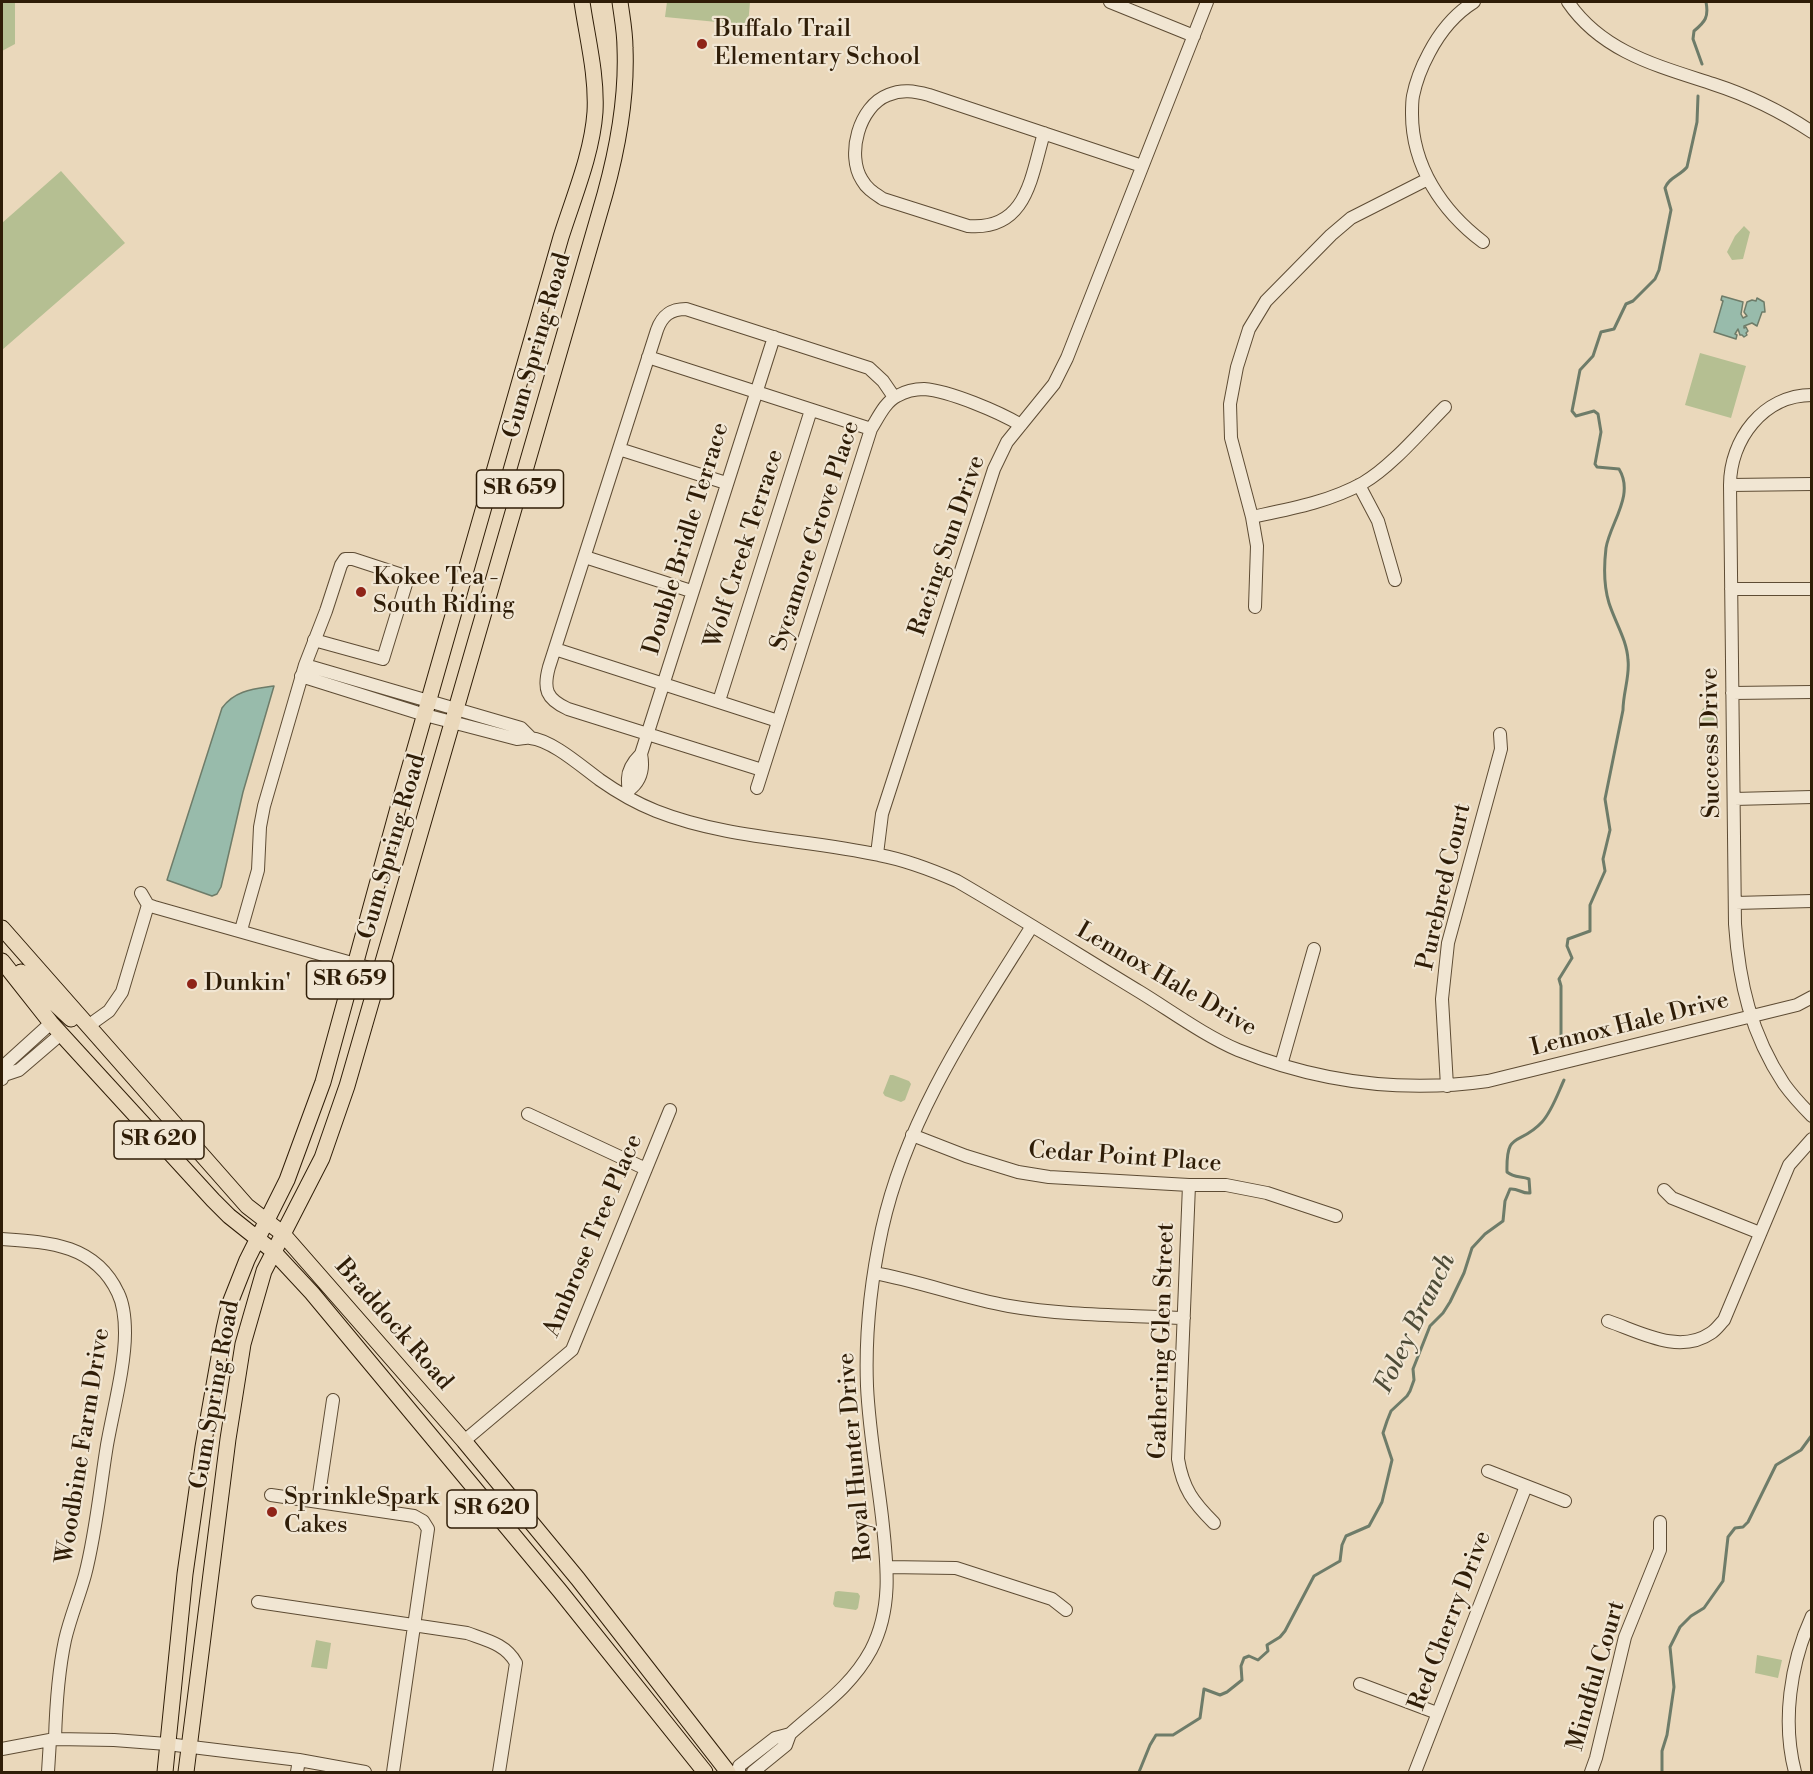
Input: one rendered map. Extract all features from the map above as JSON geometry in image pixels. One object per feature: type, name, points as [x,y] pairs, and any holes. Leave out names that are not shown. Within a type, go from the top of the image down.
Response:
[{"type":"main road","name":"Gum Spring Road","points":[[165,1773],[185,1574],[203,1447],[224,1329],[236,1288],[287,1180],[316,1102],[592,134],[595,110],[594,81],[582,2]]},
{"type":"main road","name":"Gum Spring Road","points":[[186,1773],[228,1439],[243,1344],[261,1279],[282,1233],[322,1158],[346,1086],[614,164],[625,84],[625,47],[620,2]]},
{"type":"main road","name":"Braddock Road","points":[[2,928],[248,1206],[282,1233],[464,1441],[578,1579],[728,1773]]},
{"type":"main road","points":[[2,954],[67,1017],[88,1026]]},
{"type":"main road","name":"Braddock Road","points":[[2,961],[56,1029],[213,1200],[229,1216],[273,1251],[312,1293],[504,1522],[705,1773]]},
{"type":"main road","points":[[391,1388],[404,1390],[410,1395],[453,1441],[464,1441]]},
{"type":"main road","points":[[504,1522],[514,1523],[556,1573],[565,1578],[578,1579]]},
{"type":"street","points":[[1110,2],[1194,36]]},
{"type":"street","name":"Racing Sun Drive","points":[[877,854],[882,814],[994,469],[1007,442],[1054,384],[1067,358],[1207,2]]},
{"type":"street","points":[[1473,2],[1456,15],[1440,32],[1423,65],[1412,97],[1412,128],[1417,150],[1428,179],[1463,227],[1483,242]]},
{"type":"street","points":[[1568,2],[1595,30],[1623,51],[1663,69],[1746,96],[1812,132]]},
{"type":"street","points":[[1044,133],[1021,204],[1010,217],[979,227],[968,226],[883,199],[871,191],[861,178],[854,153],[856,138],[872,106],[885,96],[900,91],[912,91],[929,95],[1044,133],[1143,166]]},
{"type":"street","points":[[1256,607],[1257,566],[1252,518],[1231,438],[1230,404],[1237,367],[1249,329],[1266,301],[1331,235],[1351,219],[1428,179]]},
{"type":"street","points":[[762,770],[568,709],[549,696],[546,683],[648,357],[663,318],[673,310],[693,311],[869,368],[883,381],[894,397],[908,391],[923,389],[937,392],[1001,413],[1021,426]]},
{"type":"street","name":"Double Bridle Terrace","points":[[628,794],[638,783],[643,764],[641,754],[647,734],[774,337]]},
{"type":"street","points":[[648,357],[871,429]]},
{"type":"street","name":"Success Drive","points":[[1812,395],[1782,400],[1761,415],[1745,431],[1732,460],[1730,485],[1735,903],[1738,964],[1750,1016],[1770,1060],[1785,1085],[1812,1116]]},
{"type":"street","name":"Sycamore Grove Place","points":[[757,788],[871,429],[881,412],[894,397]]},
{"type":"street","points":[[1252,518],[1314,503],[1359,485],[1392,460],[1445,407]]},
{"type":"street","name":"Wolf Creek Terrace","points":[[718,701],[811,410]]},
{"type":"street","points":[[619,449],[726,483]]},
{"type":"street","points":[[1730,485],[1812,484]]},
{"type":"street","points":[[1359,485],[1378,521],[1395,580]]},
{"type":"street","points":[[585,557],[691,591]]},
{"type":"street","points":[[241,930],[258,870],[260,827],[264,806],[303,671],[314,639],[326,611],[340,565],[345,559],[352,559],[405,576],[406,584],[383,659],[314,639]]},
{"type":"street","points":[[1731,589],[1812,589]]},
{"type":"street","points":[[555,649],[778,721]]},
{"type":"street","name":"Lennox Hale Drive","points":[[303,671],[454,715],[517,739],[530,737],[556,749],[628,794],[680,820],[723,831],[877,854],[926,868],[957,881],[1229,1045],[1281,1065],[1351,1082],[1414,1087],[1488,1081],[1797,1005],[1812,997]]},
{"type":"street","points":[[1732,693],[1812,692]]},
{"type":"street","name":"Purebred Court","points":[[1447,1086],[1442,999],[1448,943],[1501,749],[1500,734]]},
{"type":"street","points":[[1734,799],[1812,797]]},
{"type":"street","points":[[141,893],[148,904],[380,971]]},
{"type":"street","points":[[1735,903],[1812,901]]},
{"type":"street","points":[[88,1026],[109,1011],[122,992],[148,904]]},
{"type":"street","name":"Royal Hunter Drive","points":[[739,1773],[739,1766],[775,1738],[790,1734],[843,1690],[864,1663],[885,1612],[887,1567],[867,1388],[867,1344],[874,1274],[882,1227],[897,1175],[912,1135],[952,1056],[1032,926]]},
{"type":"street","points":[[1281,1065],[1314,949]]},
{"type":"street","points":[[3,1077],[8,1062],[56,1029]]},
{"type":"street","name":"Ambrose Tree Place","points":[[464,1441],[572,1350],[670,1110]]},
{"type":"street","points":[[528,1114],[646,1169]]},
{"type":"street","name":"Cedar Point Place","points":[[912,1135],[966,1156],[1018,1172],[1049,1177],[1226,1185],[1267,1193],[1336,1216]]},
{"type":"street","points":[[1608,1321],[1672,1343],[1687,1342],[1712,1333],[1724,1320],[1789,1166],[1812,1139]]},
{"type":"street","name":"Gathering Glen Street","points":[[1190,1185],[1178,1459],[1185,1487],[1196,1505],[1214,1523]]},
{"type":"street","points":[[1664,1190],[1672,1198],[1760,1233]]},
{"type":"street","name":"Woodbine Farm Drive","points":[[2,1239],[60,1245],[79,1252],[95,1263],[108,1277],[118,1293],[124,1314],[125,1335],[121,1364],[86,1573],[66,1637],[60,1668],[48,1773]]},
{"type":"street","points":[[874,1274],[917,1281],[964,1296],[1010,1306],[1061,1312],[1184,1318]]},
{"type":"street","points":[[318,1501],[333,1400]]},
{"type":"street","points":[[1488,1471],[1565,1501]]},
{"type":"street","name":"Red Cherry Drive","points":[[1415,1773],[1526,1486]]},
{"type":"street","points":[[271,1495],[414,1516],[423,1521],[428,1529],[393,1773]]},
{"type":"street","name":"Mindful Court","points":[[1591,1773],[1625,1637],[1660,1550],[1660,1522]]},
{"type":"street","points":[[887,1567],[956,1568],[1052,1599],[1066,1610]]},
{"type":"street","points":[[258,1602],[467,1633],[510,1651],[516,1662],[499,1773]]},
{"type":"street","points":[[1795,1773],[1789,1733],[1790,1701],[1794,1669],[1803,1635],[1812,1616]]},
{"type":"street","points":[[1360,1684],[1437,1713]]},
{"type":"street","name":"Royal Hunter Drive","points":[[753,1773],[786,1745],[790,1734]]},
{"type":"street","points":[[2,1749],[53,1739],[167,1744],[298,1766],[365,1773]]},
{"type":"shaded area","points":[[2,2],[15,2],[15,44],[2,51]]},
{"type":"shaded area","points":[[667,2],[750,2],[748,25],[665,17]]},
{"type":"shaded area","points":[[61,171],[125,243],[2,350],[2,223]]},
{"type":"shaded area","points":[[1744,226],[1750,232],[1743,259],[1732,260],[1727,252],[1735,236]]},
{"type":"shaded area","points":[[1722,296],[1743,302],[1741,314],[1743,318],[1747,316],[1744,312],[1747,302],[1756,301],[1757,298],[1764,302],[1765,312],[1762,312],[1757,326],[1752,323],[1744,326],[1748,331],[1744,337],[1740,335],[1738,329],[1735,334],[1736,339],[1714,332],[1723,301]]},
{"type":"shaded area","points":[[1700,353],[1746,366],[1731,418],[1685,405]]},
{"type":"shaded area","points":[[274,686],[243,792],[221,887],[217,894],[212,896],[167,880],[222,708],[239,694]]},
{"type":"shaded area","points":[[1709,706],[1715,709],[1718,715],[1715,721],[1709,724],[1703,721],[1700,715],[1703,709]]},
{"type":"shaded area","points":[[890,1075],[909,1081],[911,1084],[905,1100],[901,1102],[883,1093]]},
{"type":"shaded area","points":[[835,1592],[858,1593],[860,1596],[858,1608],[856,1610],[835,1607],[833,1604]]},
{"type":"shaded area","points":[[316,1640],[331,1643],[327,1669],[311,1667]]},
{"type":"shaded area","points":[[1757,1655],[1782,1660],[1778,1678],[1755,1673]]},
{"type":"waterway","name":"Foley Branch","points":[[1702,64],[1693,39],[1694,31],[1705,19],[1706,2]]},
{"type":"waterway","name":"Foley Branch","points":[[1561,1048],[1559,979],[1572,958],[1567,946],[1568,939],[1590,931],[1590,905],[1605,871],[1603,859],[1610,830],[1605,799],[1623,710],[1628,666],[1625,645],[1607,597],[1605,576],[1606,548],[1623,499],[1623,479],[1619,469],[1597,467],[1595,464],[1601,432],[1598,414],[1594,411],[1576,416],[1572,411],[1580,370],[1593,356],[1601,332],[1614,329],[1626,304],[1633,301],[1655,279],[1659,270],[1671,210],[1665,188],[1669,181],[1687,167],[1697,122],[1698,96]]},
{"type":"waterway","name":"Foley Branch","points":[[1139,1772],[1156,1735],[1173,1735],[1200,1718],[1204,1689],[1220,1695],[1242,1680],[1241,1666],[1244,1658],[1249,1656],[1258,1660],[1268,1651],[1267,1645],[1285,1631],[1314,1576],[1340,1561],[1346,1536],[1369,1526],[1382,1502],[1392,1460],[1383,1433],[1391,1411],[1410,1391],[1414,1380],[1413,1369],[1430,1326],[1450,1302],[1464,1273],[1472,1248],[1485,1234],[1503,1221],[1505,1201],[1510,1189],[1530,1193],[1529,1179],[1507,1172],[1509,1150],[1516,1140],[1534,1130],[1546,1118],[1564,1080]]},
{"type":"waterway","points":[[1662,1772],[1662,1751],[1667,1735],[1674,1687],[1670,1647],[1680,1627],[1704,1608],[1723,1581],[1728,1537],[1735,1528],[1743,1527],[1748,1522],[1776,1465],[1801,1450],[1812,1435]]},
{"type":"place","name":"Buffalo Trail Elementary School","points":[[702,44]]},
{"type":"place","name":"Kokee Tea - South Riding","points":[[361,592]]},
{"type":"place","name":"Dunkin'","points":[[192,984]]},
{"type":"place","name":"SprinkleSpark Cakes","points":[[272,1512]]}]
